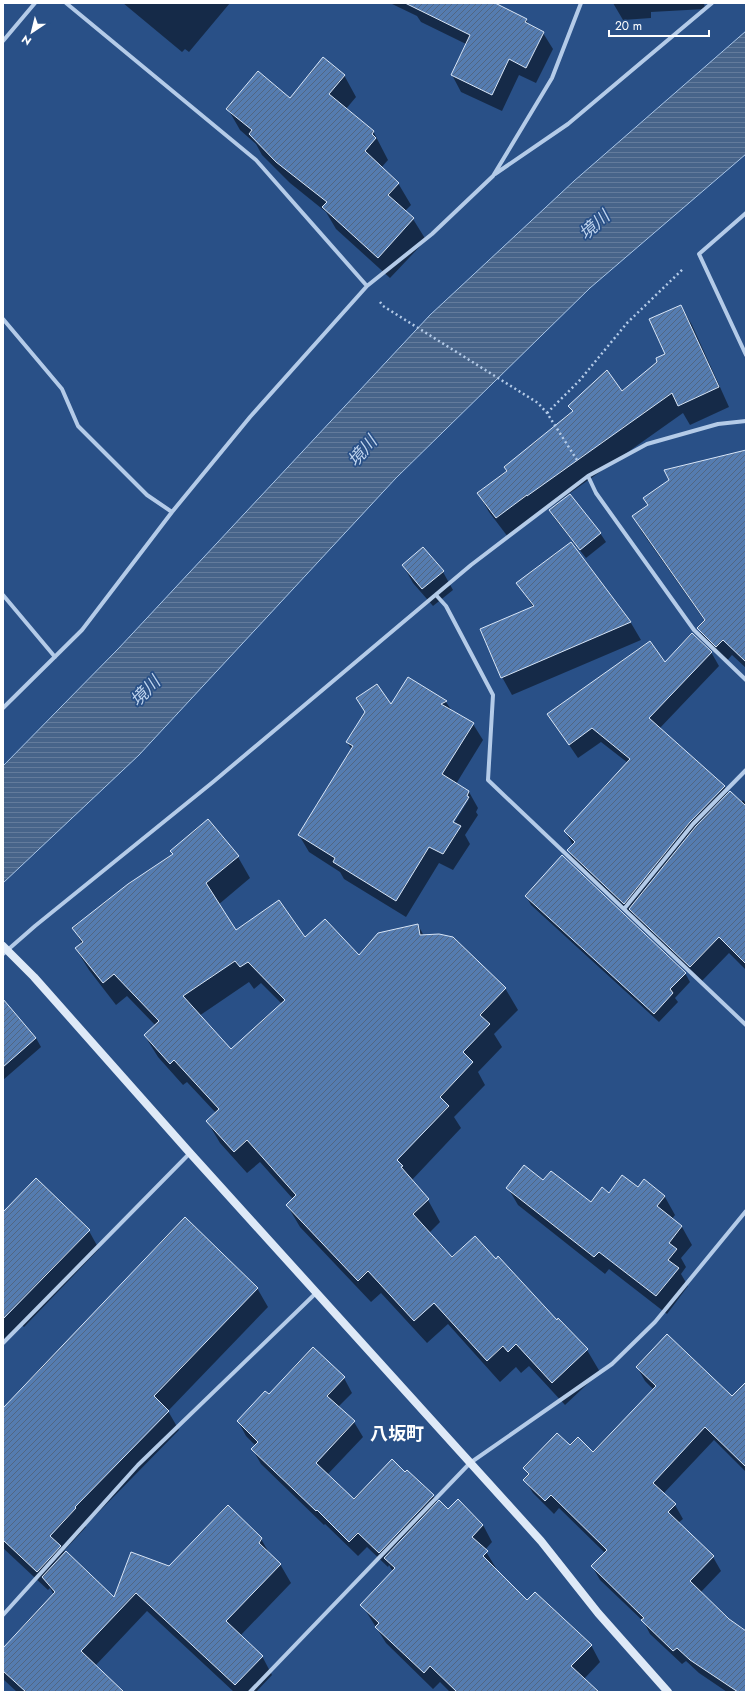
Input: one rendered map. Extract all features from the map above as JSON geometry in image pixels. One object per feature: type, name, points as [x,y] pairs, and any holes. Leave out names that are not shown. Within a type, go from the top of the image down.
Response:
[{"type":"street","points":[[3,42],[35,3]]},
{"type":"street","points":[[66,3],[256,160],[367,286]]},
{"type":"street","points":[[493,176],[552,78],[581,3]]},
{"type":"street","points":[[3,708],[82,630],[172,512],[250,417],[367,286],[432,234],[493,176],[568,124],[712,3]]},
{"type":"street","points":[[746,213],[699,254],[746,355]]},
{"type":"street","points":[[3,319],[62,389],[78,426],[147,495],[172,512]]},
{"type":"street","points":[[668,1692],[598,1613],[541,1541],[5,950],[213,782],[471,565],[588,476],[647,444],[718,424],[746,421]]},
{"type":"street","points":[[588,476],[596,493],[694,630],[746,680]]},
{"type":"street","points":[[436,595],[446,606],[493,695],[488,780],[746,1024]]},
{"type":"street","points":[[4,597],[55,656]]},
{"type":"street","points":[[624,909],[693,824],[746,770]]},
{"type":"street","points":[[3,1342],[190,1153]]},
{"type":"street","points":[[250,1692],[470,1463],[612,1364],[654,1322],[746,1211]]},
{"type":"street","points":[[3,1615],[138,1465],[316,1293]]},
{"type":"path","points":[[547,413],[580,380],[627,323],[699,254]]},
{"type":"path","points":[[383,306],[538,403],[547,413],[588,476]]},
{"type":"water","name":"境川","points":[[746,31],[746,154],[590,288],[396,478],[139,755],[3,883],[3,766],[118,649],[430,315],[574,181]]},
{"type":"building","points":[[405,3],[495,3],[527,19],[525,22],[544,32],[526,68],[509,59],[492,95],[451,75],[470,35]]},
{"type":"building","points":[[323,57],[345,75],[329,94],[374,131],[372,134],[376,138],[365,151],[399,183],[388,195],[414,218],[378,258],[322,207],[327,202],[276,162],[249,134],[252,130],[226,109],[258,71],[290,98]]},
{"type":"building","points":[[681,305],[719,387],[678,406],[672,393],[496,518],[477,493],[507,471],[504,467],[573,411],[568,406],[607,370],[622,391],[657,362],[656,358],[665,354],[649,319]]},
{"type":"building","points":[[746,450],[746,662],[723,640],[716,647],[697,628],[705,620],[632,516],[648,505],[643,498],[669,480],[664,470]]},
{"type":"building","points":[[570,494],[601,533],[580,550],[549,510]]},
{"type":"building","points":[[571,542],[631,622],[501,678],[480,629],[534,606],[516,583]]},
{"type":"building","points":[[423,547],[444,571],[422,589],[402,565]]},
{"type":"building","points":[[692,633],[712,652],[649,718],[725,786],[690,822],[624,904],[567,850],[575,842],[564,831],[630,759],[592,728],[569,745],[547,714],[650,641],[665,662]]},
{"type":"building","points":[[408,677],[447,701],[441,704],[474,723],[442,774],[469,791],[467,796],[469,797],[453,822],[461,826],[443,854],[429,847],[396,901],[333,862],[335,858],[298,835],[353,746],[346,742],[365,712],[356,698],[377,684],[391,704]]},
{"type":"building","points":[[730,791],[746,806],[746,964],[719,937],[690,967],[629,909],[696,826]]},
{"type":"building","points":[[208,819],[239,856],[206,883],[236,930],[279,900],[305,937],[325,919],[359,955],[378,933],[418,924],[420,935],[439,934],[453,937],[506,988],[480,1015],[490,1024],[463,1052],[473,1062],[440,1097],[449,1106],[397,1160],[403,1166],[401,1167],[429,1199],[413,1214],[452,1257],[475,1236],[496,1259],[498,1256],[557,1320],[558,1318],[588,1349],[552,1383],[516,1344],[508,1352],[503,1346],[487,1361],[434,1303],[414,1321],[368,1271],[358,1281],[286,1205],[296,1195],[247,1140],[234,1152],[206,1121],[219,1109],[174,1060],[170,1064],[144,1035],[159,1021],[114,974],[103,983],[75,948],[83,942],[72,928],[128,884],[173,854],[170,851]],"holes":[[[235,961],[240,967],[248,962],[285,1000],[231,1049],[183,996]]]},
{"type":"building","points":[[562,855],[686,973],[670,989],[673,993],[654,1014],[525,896]]},
{"type":"building","points":[[3,999],[36,1038],[3,1067]]},
{"type":"building","points":[[524,1165],[543,1180],[551,1171],[591,1202],[602,1187],[609,1193],[622,1175],[638,1187],[644,1179],[665,1196],[657,1206],[682,1226],[669,1243],[677,1249],[668,1260],[679,1268],[656,1296],[599,1252],[594,1257],[506,1188]]},
{"type":"building","points":[[36,1178],[90,1230],[3,1319],[3,1212]]},
{"type":"building","points":[[185,1217],[258,1288],[154,1396],[169,1411],[75,1507],[76,1508],[50,1536],[61,1546],[37,1572],[3,1540],[3,1408]]},
{"type":"building","points":[[667,1334],[732,1396],[746,1382],[746,1467],[705,1427],[653,1483],[676,1504],[668,1512],[714,1556],[690,1581],[729,1619],[746,1631],[746,1692],[738,1692],[690,1660],[677,1648],[673,1651],[641,1620],[644,1618],[591,1566],[607,1550],[551,1495],[545,1501],[523,1480],[529,1474],[523,1468],[557,1433],[570,1445],[578,1437],[593,1452],[656,1386],[636,1367]]},
{"type":"building","points":[[313,1347],[345,1377],[327,1396],[355,1421],[316,1463],[354,1499],[392,1459],[405,1472],[407,1470],[434,1495],[379,1553],[358,1533],[349,1542],[251,1449],[258,1442],[237,1421],[265,1391],[269,1394]]},
{"type":"building","points":[[458,1499],[483,1525],[472,1537],[488,1551],[483,1556],[527,1600],[535,1592],[592,1645],[571,1666],[599,1692],[457,1692],[430,1666],[424,1673],[375,1627],[379,1623],[360,1605],[395,1568],[384,1558],[439,1500],[448,1509]]},
{"type":"building","points":[[228,1505],[262,1538],[259,1543],[281,1564],[226,1621],[263,1656],[235,1685],[136,1593],[81,1651],[124,1692],[26,1692],[3,1671],[3,1648],[55,1592],[42,1577],[66,1551],[114,1597],[131,1552],[169,1566]]},
{"type":"district","name":"八坂町","points":[[397,1434]]}]
